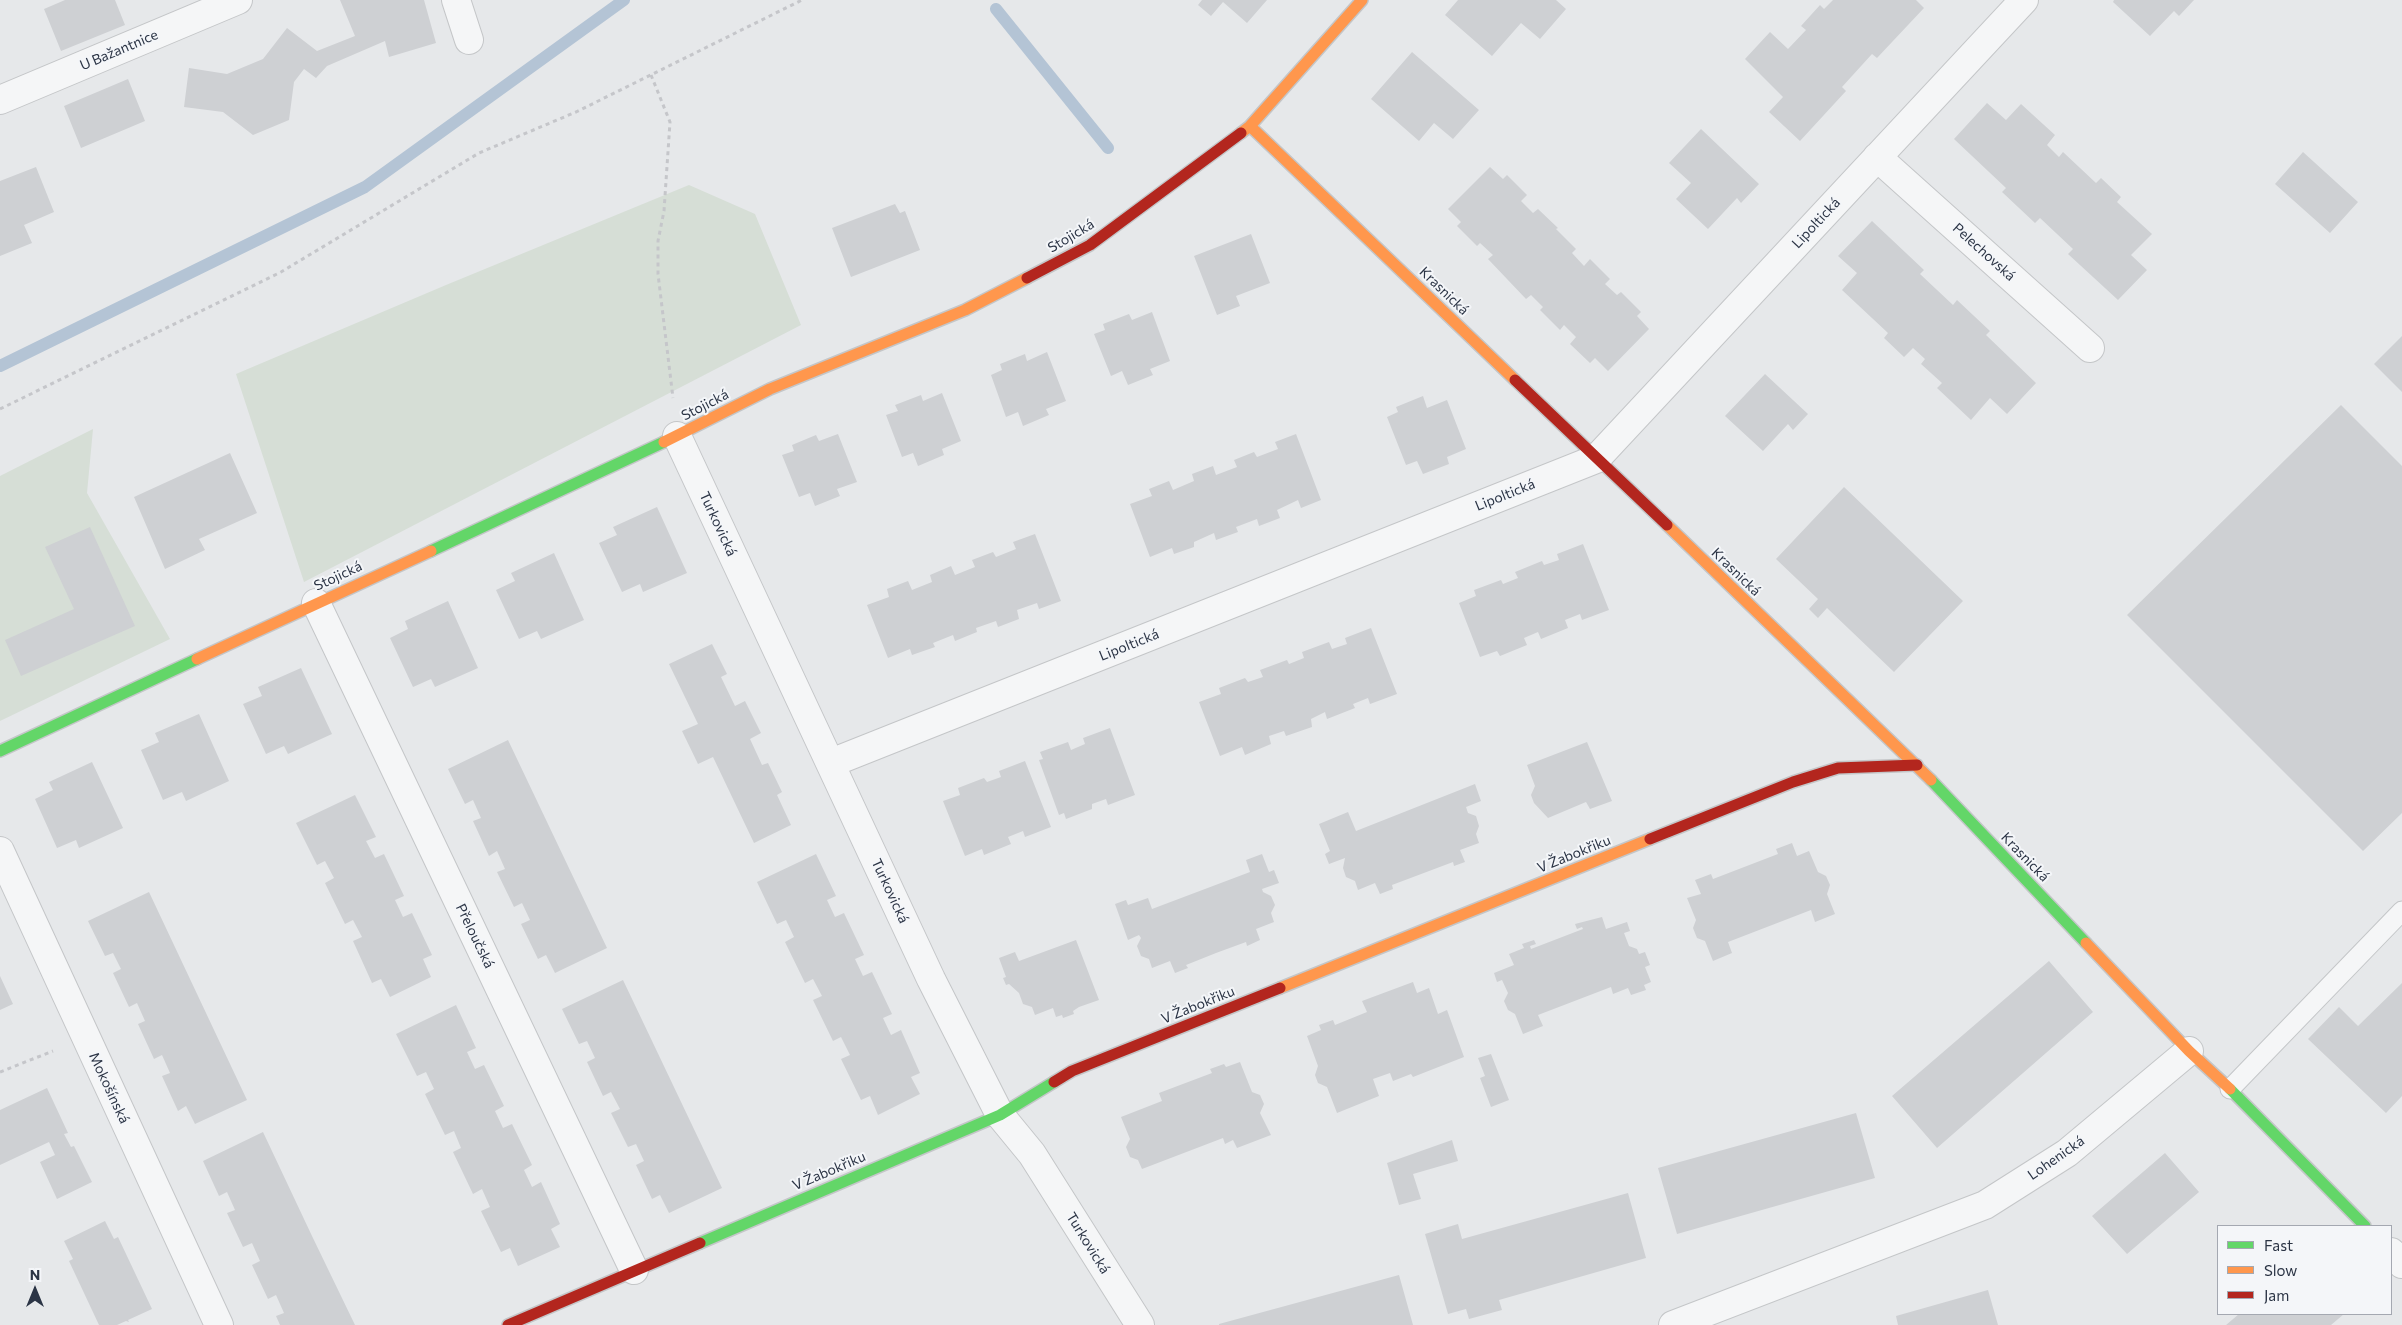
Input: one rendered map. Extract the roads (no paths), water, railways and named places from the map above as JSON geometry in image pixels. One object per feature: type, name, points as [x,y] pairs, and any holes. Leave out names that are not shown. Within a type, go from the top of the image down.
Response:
[{"type":"street","name":"U Bažantnice","points":[[0,100],[238,0]]},
{"type":"street","points":[[456,0],[469,40]]},
{"type":"street","name":"Stojická","points":[[0,751],[677,436],[770,389],[966,310],[1081,249],[1250,126],[1362,0]]},
{"type":"street","name":"Lipoltická","points":[[831,763],[1596,459],[2024,0]]},
{"type":"street","name":"Krasnická","points":[[1250,126],[1917,765],[2189,1051]]},
{"type":"street","name":"Pelechovská","points":[[1878,157],[2090,348]]},
{"type":"street","name":"Turkovická","points":[[677,436],[931,979],[1000,1115],[1032,1154],[1140,1325]]},
{"type":"street","name":"Přeloučská","points":[[316,603],[634,1270]]},
{"type":"street","name":"V Žabokřiku","points":[[508,1325],[1000,1115],[1072,1071],[1793,782],[1838,768],[1917,765]]},
{"type":"street","name":"Mokošínská","points":[[0,851],[219,1325]]},
{"type":"street","points":[[2189,1051],[2364,1225]]},
{"type":"street","name":"Lohenická","points":[[1673,1325],[1985,1206],[2067,1153],[2189,1051]]},
{"type":"street","points":[[2392,1253],[2402,1264]]},
{"type":"lane","points":[[2230,1090],[2402,911]]},
{"type":"waterway","points":[[0,366],[365,187],[624,0]]},
{"type":"waterway","points":[[996,9],[1108,148]]}]
